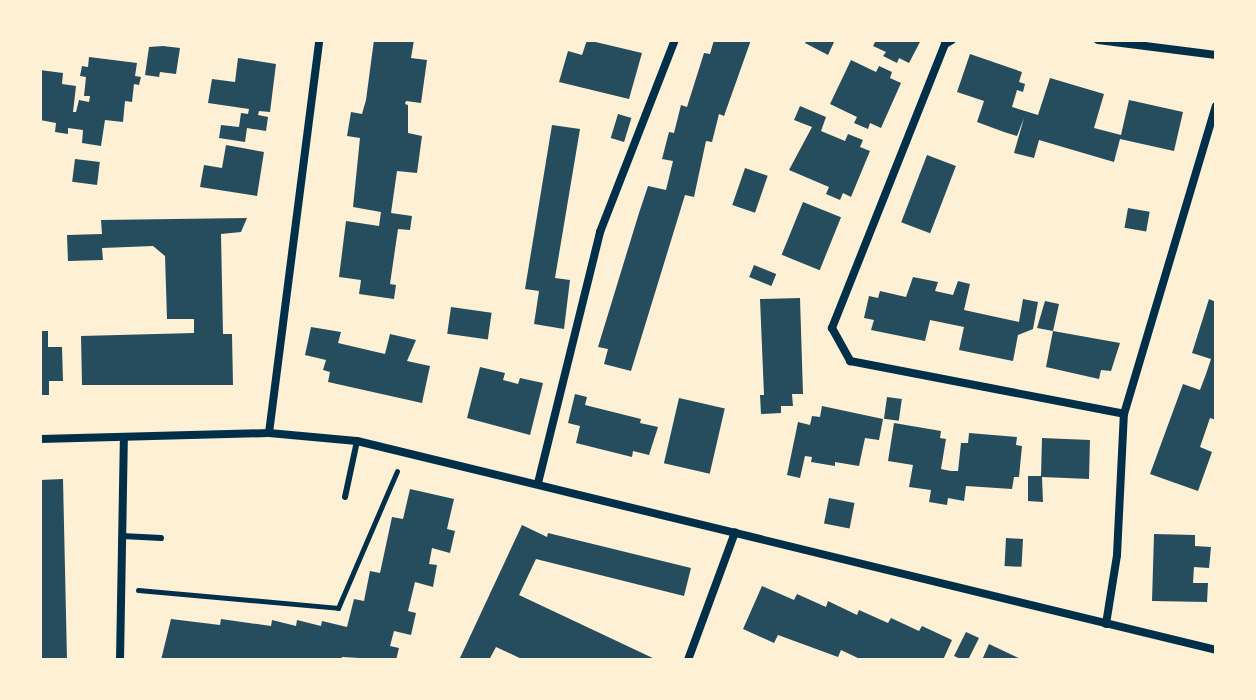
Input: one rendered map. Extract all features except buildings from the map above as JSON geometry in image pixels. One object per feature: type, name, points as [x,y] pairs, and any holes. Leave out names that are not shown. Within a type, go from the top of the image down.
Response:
[{"type":"street","points":[[269,433],[319,40]]},
{"type":"street","points":[[538,483],[600,232],[675,40]]},
{"type":"street","points":[[952,40],[945,44],[832,328],[850,361],[1124,414]]},
{"type":"street","points":[[1098,40],[1216,55]]},
{"type":"street","points":[[1106,624],[1117,555],[1124,414],[1216,106]]},
{"type":"street","points":[[40,439],[269,433],[357,441],[1216,650]]},
{"type":"street","points":[[120,660],[124,438]]},
{"type":"street","points":[[688,660],[735,532]]},
{"type":"lane","points":[[345,497],[357,441]]},
{"type":"lane","points":[[122,536],[161,538]]},
{"type":"path","points":[[121,588],[338,608],[405,451]]}]
